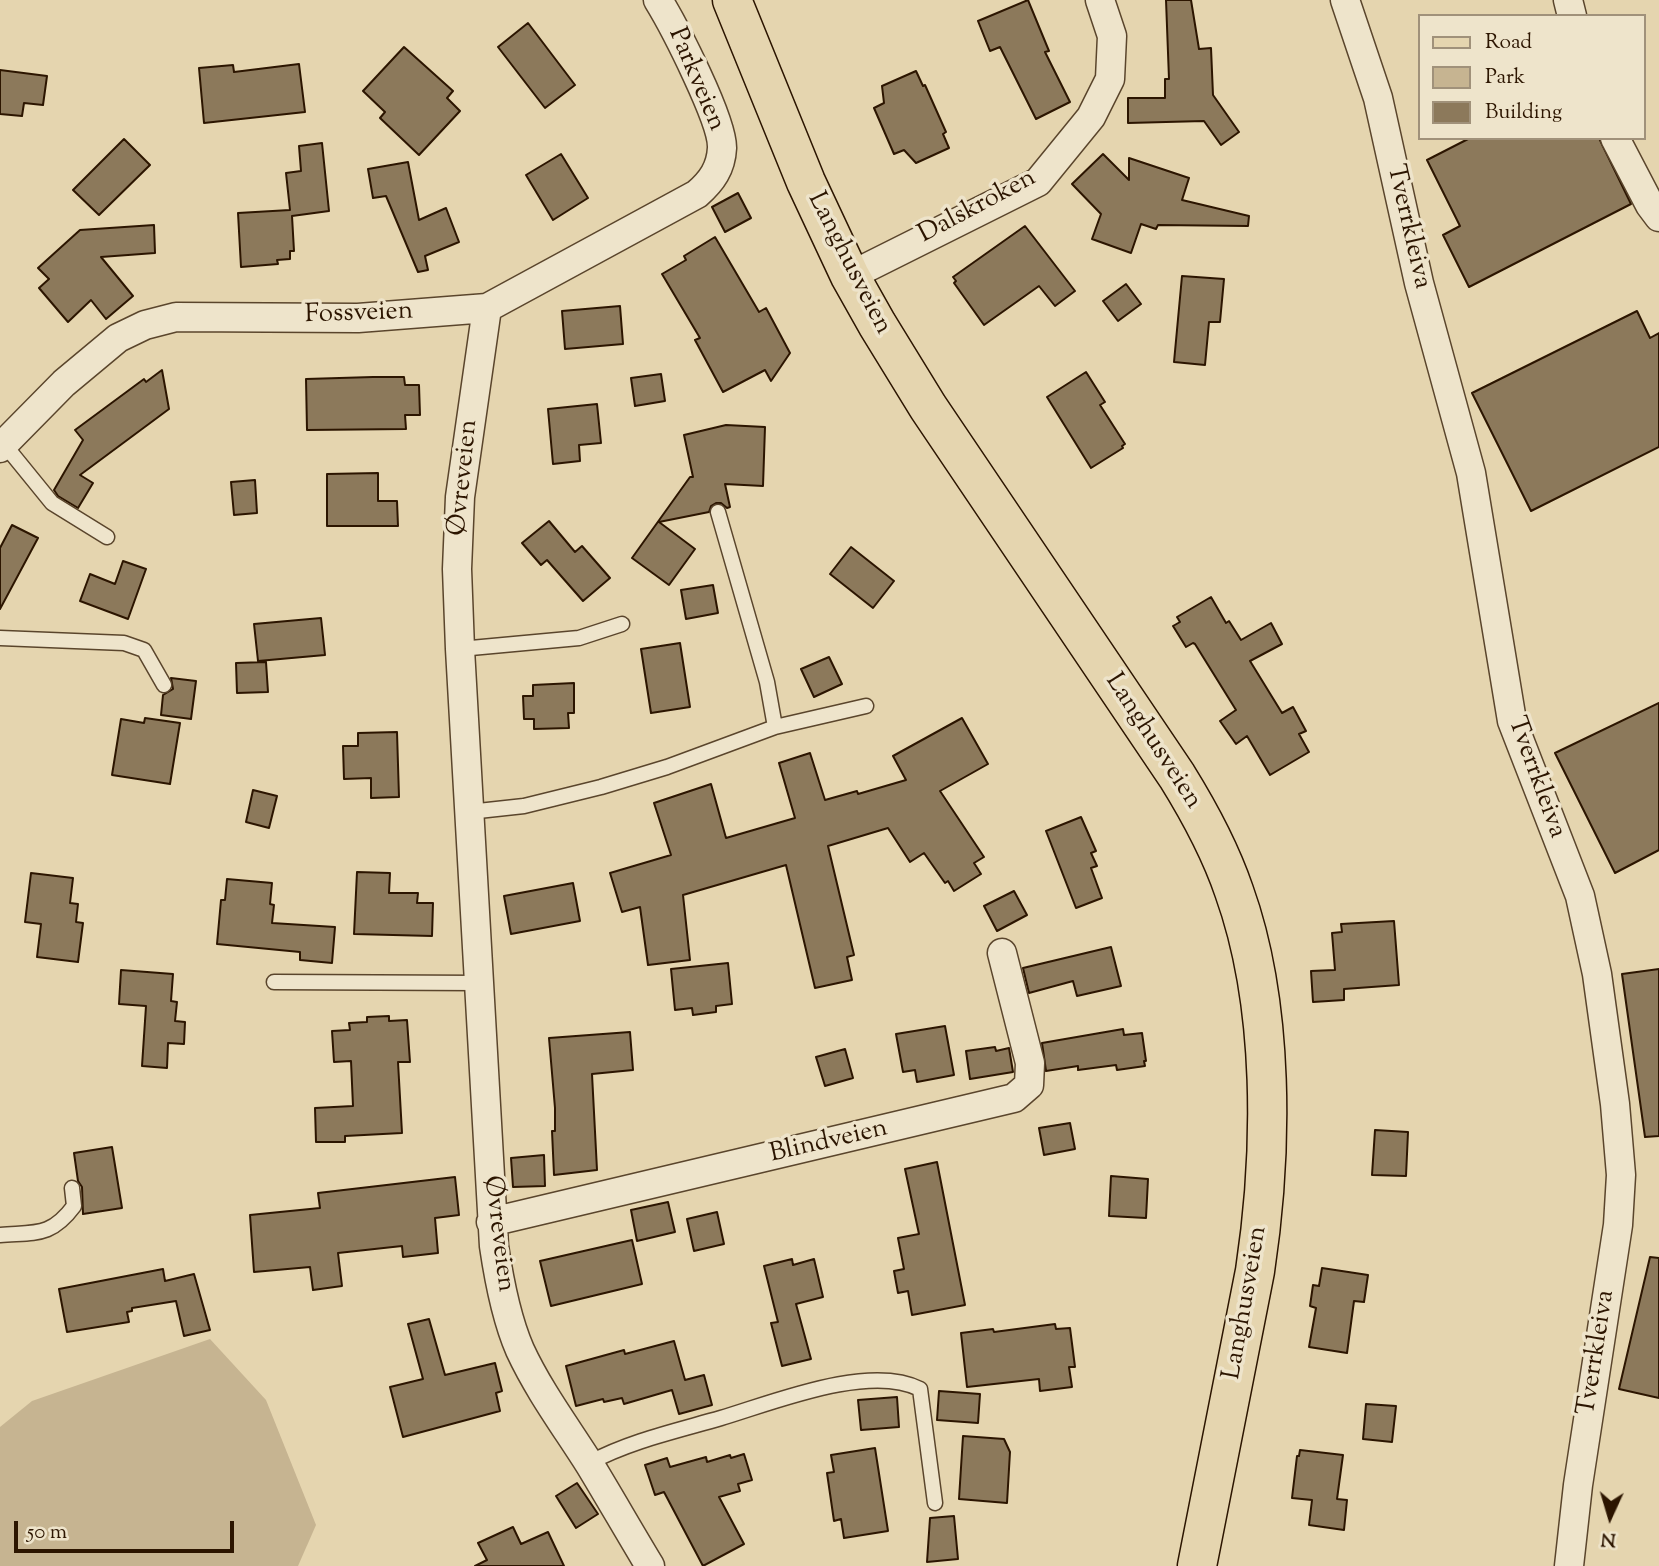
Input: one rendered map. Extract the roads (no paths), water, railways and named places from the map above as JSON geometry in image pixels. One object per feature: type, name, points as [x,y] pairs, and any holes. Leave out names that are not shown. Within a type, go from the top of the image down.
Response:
[{"type":"main road","name":"Langhusveien","points":[[732,0],[790,145],[850,276],[928,407],[1195,806],[1223,863],[1245,927],[1264,1038],[1268,1118],[1265,1191],[1247,1317],[1197,1566]]},
{"type":"street","name":"Parkveien","points":[[659,0],[717,120],[721,136],[719,163]]},
{"type":"street","name":"Dalskroken","points":[[850,276],[1038,182],[1091,117],[1110,79],[1112,36],[1100,0]]},
{"type":"street","name":"Tverrkleiva","points":[[1345,0],[1378,98],[1422,295],[1471,473],[1512,721],[1580,896],[1599,987],[1615,1104],[1621,1175],[1618,1225],[1578,1485],[1569,1566]]},
{"type":"street","points":[[1616,140],[1659,217]]},
{"type":"street","name":"Fossveien","points":[[2,446],[64,383],[118,338],[145,325],[177,317],[358,318],[487,308],[697,194],[712,180],[719,163]]},
{"type":"street","name":"Øvreveien","points":[[487,308],[460,497],[457,569],[491,1222],[498,1273],[516,1340],[556,1414],[589,1463],[643,1561]]},
{"type":"street","name":"Blindveien","points":[[491,1222],[1014,1098],[1029,1085],[1030,1063],[1002,953]]},
{"type":"lane","points":[[2,446],[52,503],[107,537]]},
{"type":"lane","points":[[718,512],[767,682],[775,727]]},
{"type":"lane","points":[[460,649],[579,638],[622,624]]},
{"type":"lane","points":[[0,638],[124,643],[144,650],[164,685]]},
{"type":"lane","points":[[469,812],[524,806],[601,787],[667,767],[775,727],[866,706]]},
{"type":"lane","points":[[274,982],[479,983]]},
{"type":"lane","points":[[0,1236],[51,1229],[62,1222],[74,1206],[72,1188]]},
{"type":"lane","points":[[589,1463],[626,1446],[793,1394],[826,1387],[888,1381],[909,1383],[920,1389],[936,1503]]}]
